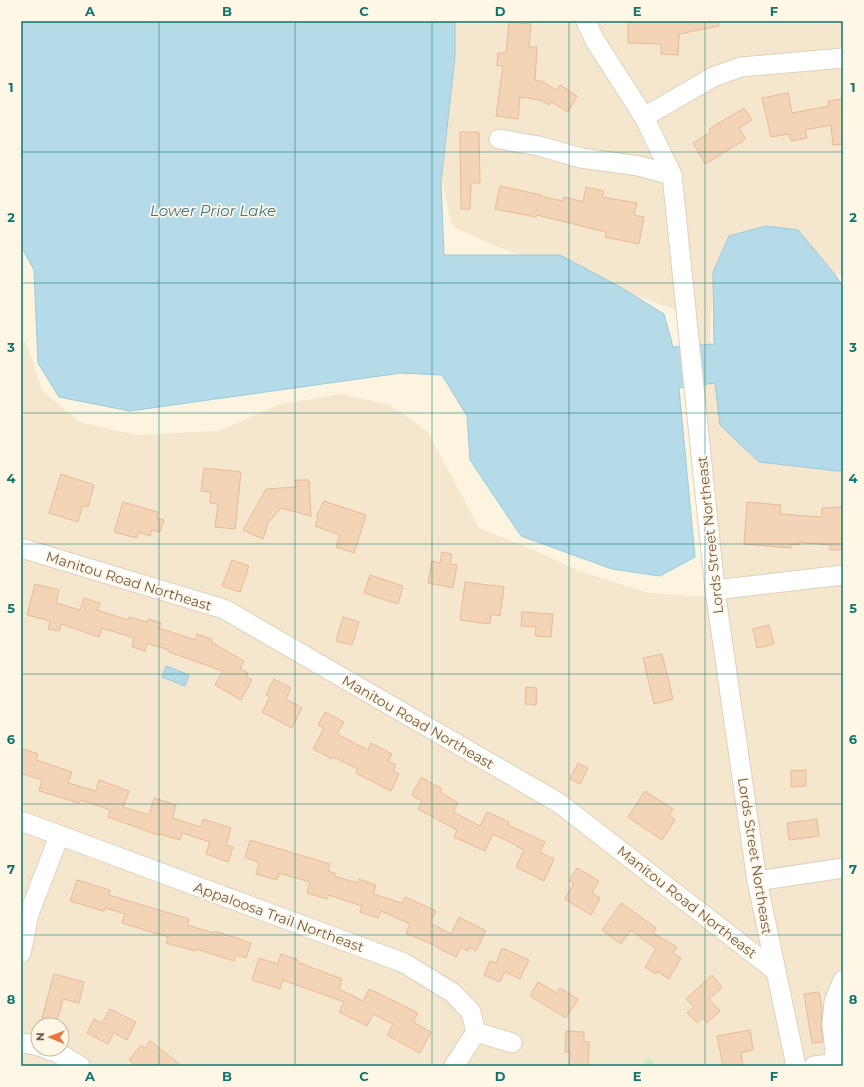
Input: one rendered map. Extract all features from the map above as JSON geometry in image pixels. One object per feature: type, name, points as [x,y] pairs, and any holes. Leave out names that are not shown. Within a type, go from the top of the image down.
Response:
[{"type":"street","name":"Lords Street Northeast","points":[[586,21],[594,39],[644,117],[672,175],[676,201],[715,590],[757,881],[796,1066]]},
{"type":"street","points":[[644,117],[713,78],[741,66],[843,58]]},
{"type":"street","points":[[499,140],[539,146],[581,158],[639,166],[672,175]]},
{"type":"street","name":"Manitou Road Northeast","points":[[21,548],[224,609],[559,803],[776,971]]},
{"type":"street","points":[[715,590],[843,575]]},
{"type":"street","name":"Appaloosa Trail Northeast","points":[[21,821],[404,963],[453,993],[471,1012],[476,1032]]},
{"type":"street","points":[[21,953],[29,914],[59,836]]},
{"type":"street","points":[[757,881],[843,868]]},
{"type":"street","points":[[814,1066],[839,1063],[832,1017],[834,1002],[843,980]]},
{"type":"street","points":[[454,1066],[476,1032],[512,1043]]},
{"type":"street","points":[[65,1057],[80,1066]]},
{"type":"shaded area","points":[[452,21],[843,21],[843,276],[733,236],[714,270],[710,337],[715,388],[729,428],[756,456],[789,466],[843,471],[843,1066],[21,1066],[21,339],[26,343],[42,390],[80,422],[135,435],[218,431],[281,404],[341,394],[390,405],[428,432],[479,528],[527,547],[579,571],[649,593],[708,597],[676,310],[490,244],[452,226],[437,159]]},
{"type":"green space","points":[[649,1057],[656,1066],[641,1066]]},
{"type":"water","name":"Lower Prior Lake","points":[[21,21],[455,21],[455,56],[441,182],[444,255],[560,255],[622,288],[664,314],[673,347],[714,344],[713,272],[729,236],[766,226],[798,230],[837,277],[843,288],[843,470],[838,471],[759,462],[720,425],[715,383],[679,388],[695,557],[660,576],[612,569],[521,536],[470,460],[467,416],[442,375],[401,373],[130,411],[59,397],[38,363],[34,270],[21,246]]},
{"type":"water","points":[[166,666],[189,675],[185,686],[162,677]]},
{"type":"building","points":[[628,21],[718,21],[719,26],[679,34],[678,55],[661,54],[661,44],[628,43]]},
{"type":"building","points":[[509,22],[531,24],[529,47],[537,47],[535,81],[542,81],[556,90],[560,85],[577,96],[568,112],[551,102],[549,105],[540,100],[520,97],[518,119],[496,116],[503,66],[497,66],[498,53],[506,53]]},
{"type":"building","points":[[788,93],[792,113],[829,106],[828,101],[843,99],[843,144],[833,145],[831,125],[805,130],[807,138],[791,141],[789,134],[771,137],[762,98]]},
{"type":"building","points":[[744,108],[752,120],[739,128],[746,139],[705,164],[693,143],[711,132],[709,129]]},
{"type":"building","points":[[460,132],[479,132],[480,183],[471,183],[470,209],[461,209]]},
{"type":"building","points":[[500,186],[563,201],[564,197],[583,202],[586,187],[604,191],[602,197],[637,203],[634,215],[644,217],[639,244],[605,237],[606,232],[537,215],[536,217],[495,209]]},
{"type":"building","points":[[204,468],[241,472],[235,529],[215,527],[218,504],[210,503],[211,492],[201,491]]},
{"type":"building","points":[[61,474],[94,485],[88,507],[83,505],[78,522],[49,513]]},
{"type":"building","points":[[295,480],[309,480],[311,516],[281,508],[268,523],[263,539],[243,530],[266,489],[296,487]]},
{"type":"building","points":[[324,501],[366,515],[354,553],[336,547],[340,535],[315,526],[318,517],[316,517]]},
{"type":"building","points":[[123,502],[158,512],[156,518],[164,520],[160,532],[151,530],[150,536],[139,532],[137,538],[114,532]]},
{"type":"building","points":[[747,502],[781,505],[780,514],[822,517],[822,508],[843,507],[843,550],[830,550],[830,545],[799,542],[799,545],[791,544],[791,548],[744,544]]},
{"type":"building","points":[[442,552],[452,554],[450,564],[457,565],[453,588],[428,583],[432,561],[440,563]]},
{"type":"building","points":[[232,560],[249,566],[240,592],[222,586]]},
{"type":"building","points":[[370,575],[403,586],[398,604],[364,593]]},
{"type":"building","points":[[465,582],[504,587],[500,616],[491,614],[490,624],[460,620]]},
{"type":"building","points":[[35,584],[59,590],[56,603],[80,610],[84,598],[100,603],[97,610],[128,620],[129,617],[147,622],[148,619],[161,623],[159,628],[195,640],[197,634],[212,639],[211,642],[244,661],[240,669],[248,673],[246,676],[252,680],[241,700],[215,685],[223,671],[169,652],[169,650],[147,643],[145,651],[132,647],[134,638],[102,628],[99,637],[61,624],[59,631],[48,629],[50,621],[27,615]]},
{"type":"building","points":[[522,612],[553,614],[551,637],[535,636],[536,627],[521,626]]},
{"type":"building","points":[[343,617],[359,622],[352,645],[336,641]]},
{"type":"building","points":[[769,625],[774,644],[757,648],[753,629]]},
{"type":"building","points":[[662,654],[673,699],[654,704],[643,658]]},
{"type":"building","points":[[274,679],[291,688],[286,699],[302,708],[292,728],[262,712],[270,697],[266,695]]},
{"type":"building","points":[[526,687],[537,688],[536,705],[525,704]]},
{"type":"building","points":[[325,712],[344,722],[337,734],[368,750],[371,743],[392,754],[388,761],[396,765],[393,771],[399,774],[391,791],[356,773],[358,769],[333,757],[332,759],[313,749],[324,728],[318,725]]},
{"type":"building","points":[[21,748],[38,754],[36,760],[72,772],[68,783],[96,791],[99,780],[129,791],[123,807],[149,815],[154,798],[176,805],[172,818],[201,827],[203,819],[231,828],[226,845],[233,847],[228,862],[206,854],[210,842],[182,833],[180,840],[158,835],[108,817],[110,810],[81,800],[79,803],[39,791],[42,780],[21,773]]},
{"type":"building","points":[[578,763],[588,768],[580,784],[570,779]]},
{"type":"building","points":[[806,770],[806,786],[791,787],[791,771]]},
{"type":"building","points":[[421,777],[442,789],[440,792],[458,803],[453,812],[480,826],[487,812],[509,822],[508,825],[545,842],[540,852],[554,859],[544,881],[516,867],[524,850],[517,847],[518,846],[493,834],[485,851],[454,837],[457,830],[418,809],[422,801],[412,795]]},
{"type":"building","points":[[645,791],[673,809],[669,815],[675,820],[662,840],[628,817]]},
{"type":"building","points":[[817,819],[819,836],[789,840],[787,823]]},
{"type":"building","points":[[250,840],[330,864],[328,871],[335,873],[334,876],[357,883],[359,879],[376,885],[373,894],[402,903],[405,897],[436,911],[430,923],[451,934],[459,917],[486,931],[476,951],[469,947],[468,951],[461,947],[456,957],[438,947],[406,933],[410,924],[381,911],[378,918],[360,912],[362,906],[329,895],[327,899],[307,893],[310,882],[279,873],[277,880],[256,874],[259,862],[245,858]]},
{"type":"building","points":[[577,868],[599,881],[592,893],[600,898],[591,915],[565,899],[574,883],[569,881]]},
{"type":"building","points":[[77,880],[110,890],[109,895],[189,919],[187,925],[214,933],[215,931],[251,943],[246,958],[236,955],[234,961],[196,949],[195,951],[166,943],[168,937],[122,923],[125,914],[105,908],[104,911],[70,901]]},
{"type":"building","points":[[621,903],[656,928],[653,933],[677,947],[673,953],[681,958],[669,979],[657,971],[656,974],[645,967],[656,949],[631,930],[621,944],[602,930]]},
{"type":"building","points":[[502,948],[529,960],[520,979],[505,972],[500,982],[484,975],[490,961],[496,963]]},
{"type":"building","points":[[281,954],[298,960],[297,962],[342,979],[339,989],[363,1001],[369,989],[418,1013],[413,1022],[431,1032],[420,1053],[387,1035],[393,1024],[373,1014],[367,1026],[339,1012],[344,1002],[283,980],[280,989],[252,980],[259,958],[278,964]]},
{"type":"building","points":[[54,974],[84,982],[79,1003],[63,999],[58,1017],[42,1017]]},
{"type":"building","points":[[712,975],[722,987],[709,999],[720,1011],[707,1023],[702,1018],[697,1023],[687,1013],[694,1007],[686,999]]},
{"type":"building","points":[[538,982],[557,993],[560,988],[578,999],[566,1018],[530,996]]},
{"type":"building","points":[[819,992],[822,1010],[821,1025],[823,1042],[812,1043],[804,994]]},
{"type":"building","points":[[110,1009],[136,1022],[127,1040],[114,1033],[108,1044],[87,1033],[94,1019],[102,1023]]},
{"type":"building","points":[[750,1030],[753,1050],[741,1053],[743,1066],[723,1066],[717,1036]]},
{"type":"building","points":[[566,1031],[584,1032],[584,1042],[589,1042],[588,1066],[569,1066],[570,1052],[565,1052]]},
{"type":"building","points":[[150,1041],[182,1066],[137,1066],[129,1060],[141,1045],[145,1048]]}]
